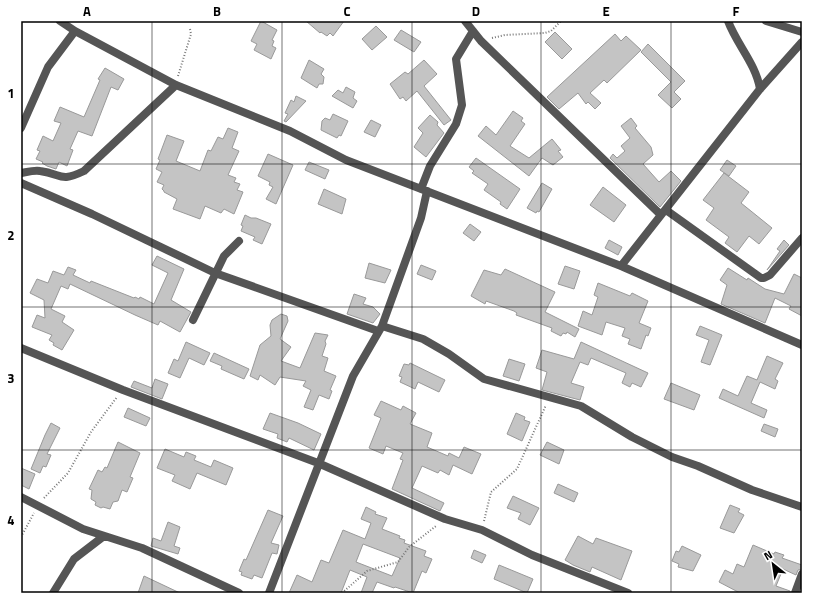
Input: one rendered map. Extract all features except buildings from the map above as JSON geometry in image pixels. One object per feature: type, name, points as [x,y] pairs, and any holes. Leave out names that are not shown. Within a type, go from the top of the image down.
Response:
[{"type":"street","points":[[60,21],[75,31],[176,85],[290,131],[346,160],[621,266],[802,345]]},
{"type":"street","points":[[465,21],[481,41],[663,213],[761,278],[770,275],[802,238]]},
{"type":"street","points":[[728,21],[738,44],[757,74],[760,90]]},
{"type":"street","points":[[766,21],[802,32]]},
{"type":"street","points":[[21,128],[48,67],[75,31]]},
{"type":"street","points":[[269,593],[318,463],[353,376],[380,328],[421,218],[424,190],[430,166],[456,124],[462,106],[456,59],[473,31]]},
{"type":"street","points":[[621,266],[760,90],[802,42]]},
{"type":"street","points":[[21,172],[41,171],[59,178],[69,177],[84,171],[176,85]]},
{"type":"street","points":[[21,183],[92,214],[215,273],[380,328],[423,339],[449,354],[484,379],[581,406],[632,437],[672,457],[698,466],[752,490],[802,507]]},
{"type":"street","points":[[193,320],[224,256],[239,241]]},
{"type":"street","points":[[21,348],[123,390],[318,463],[445,519],[482,530],[532,555],[628,593]]},
{"type":"street","points":[[21,497],[38,504],[50,513],[83,529],[142,548],[239,593]]},
{"type":"street","points":[[53,593],[74,559],[104,536]]},
{"type":"street","points":[[795,593],[802,574]]},
{"type":"path","points":[[481,41],[505,35],[545,33],[551,31],[561,21]]},
{"type":"path","points":[[176,85],[191,34],[190,29]]},
{"type":"path","points":[[21,537],[38,504],[68,473],[91,432],[112,402],[123,390]]},
{"type":"path","points":[[482,530],[491,492],[517,470],[550,397]]},
{"type":"path","points":[[342,593],[367,571],[398,562],[409,547],[445,519]]}]
